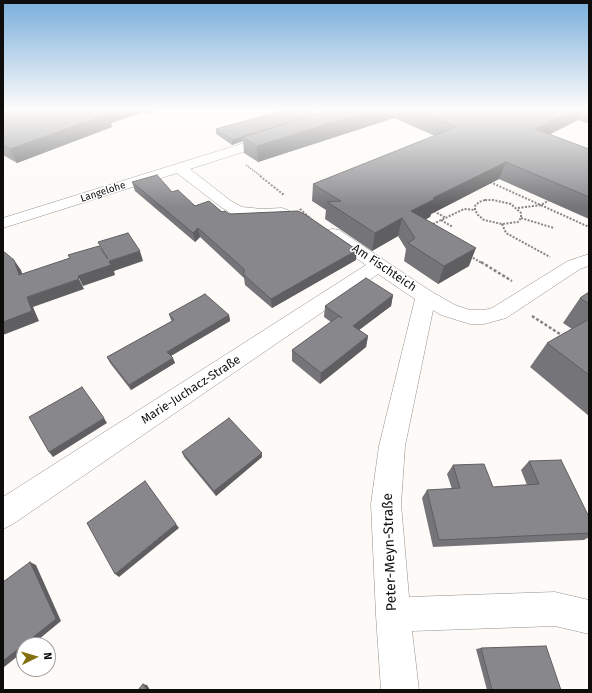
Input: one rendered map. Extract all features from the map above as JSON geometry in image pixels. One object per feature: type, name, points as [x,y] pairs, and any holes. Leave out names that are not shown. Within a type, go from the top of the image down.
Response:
[{"type":"street","name":"Langelohe","points":[[3,223],[263,141]]},
{"type":"street","name":"Am Fischteich","points":[[180,168],[226,204],[238,210],[262,214],[303,214],[425,297],[448,310],[470,317],[484,317],[499,313],[569,268],[589,260]]},
{"type":"street","name":"Marie-Juchacz-Straße","points":[[3,514],[379,265]]},
{"type":"street","name":"Peter-Meyn-Straße","points":[[400,690],[393,615],[386,504],[392,446],[419,330],[425,297]]},
{"type":"street","points":[[393,615],[555,610],[589,617]]},
{"type":"path","points":[[229,152],[284,196]]},
{"type":"path","points":[[486,180],[589,227]]},
{"type":"path","points":[[517,208],[541,205],[552,198]]},
{"type":"path","points":[[475,210],[475,206],[478,202],[493,200],[506,203],[517,208],[521,213],[521,218]]},
{"type":"path","points":[[430,226],[464,209],[475,210],[484,220],[502,224],[518,222],[521,218]]},
{"type":"path","points":[[433,211],[446,218]]},
{"type":"path","points":[[521,218],[554,228]]},
{"type":"path","points":[[441,220],[453,227]]},
{"type":"path","points":[[502,224],[506,233],[569,268]]},
{"type":"path","points":[[464,253],[531,292]]},
{"type":"path","points":[[513,304],[564,336]]},
{"type":"building","points":[[3,141],[31,141],[10,149],[3,145]]},
{"type":"building","points":[[250,141],[272,141],[257,146]]},
{"type":"building","points":[[420,141],[568,141],[589,149],[589,197],[506,162],[433,198],[435,199],[411,211],[476,248],[444,266],[408,243],[415,238],[402,218],[375,233],[327,202],[341,201],[313,184]]},
{"type":"building","points":[[157,175],[172,192],[178,190],[195,206],[209,201],[222,212],[225,211],[229,214],[298,211],[357,250],[271,299],[244,275],[244,269],[198,228],[193,233],[132,182]]},
{"type":"building","points":[[128,233],[140,251],[109,261],[111,265],[78,276],[79,279],[27,297],[32,311],[3,322],[3,251],[14,260],[19,275],[70,258],[68,255],[99,246],[108,259],[98,242]]},
{"type":"building","points":[[366,278],[393,295],[353,326],[368,336],[321,373],[292,350],[339,316],[342,318],[325,306]]},
{"type":"building","points":[[589,292],[589,304],[580,298]]},
{"type":"building","points":[[205,294],[229,315],[167,352],[173,358],[129,385],[107,357],[174,320],[169,314]]},
{"type":"building","points":[[589,319],[589,375],[547,343]]},
{"type":"building","points":[[82,387],[104,418],[49,452],[29,417]]},
{"type":"building","points":[[229,418],[262,453],[214,491],[182,452]]},
{"type":"building","points":[[561,460],[589,517],[589,533],[439,540],[427,490],[460,488],[453,465],[484,464],[493,487],[539,484],[529,461]]},
{"type":"building","points":[[145,481],[176,524],[115,574],[87,523]]},
{"type":"building","points":[[30,562],[56,619],[33,637],[16,637],[16,651],[3,661],[3,582]]},
{"type":"building","points":[[546,646],[561,690],[492,690],[481,648]]},
{"type":"building","points":[[143,684],[147,690],[138,690]]}]
